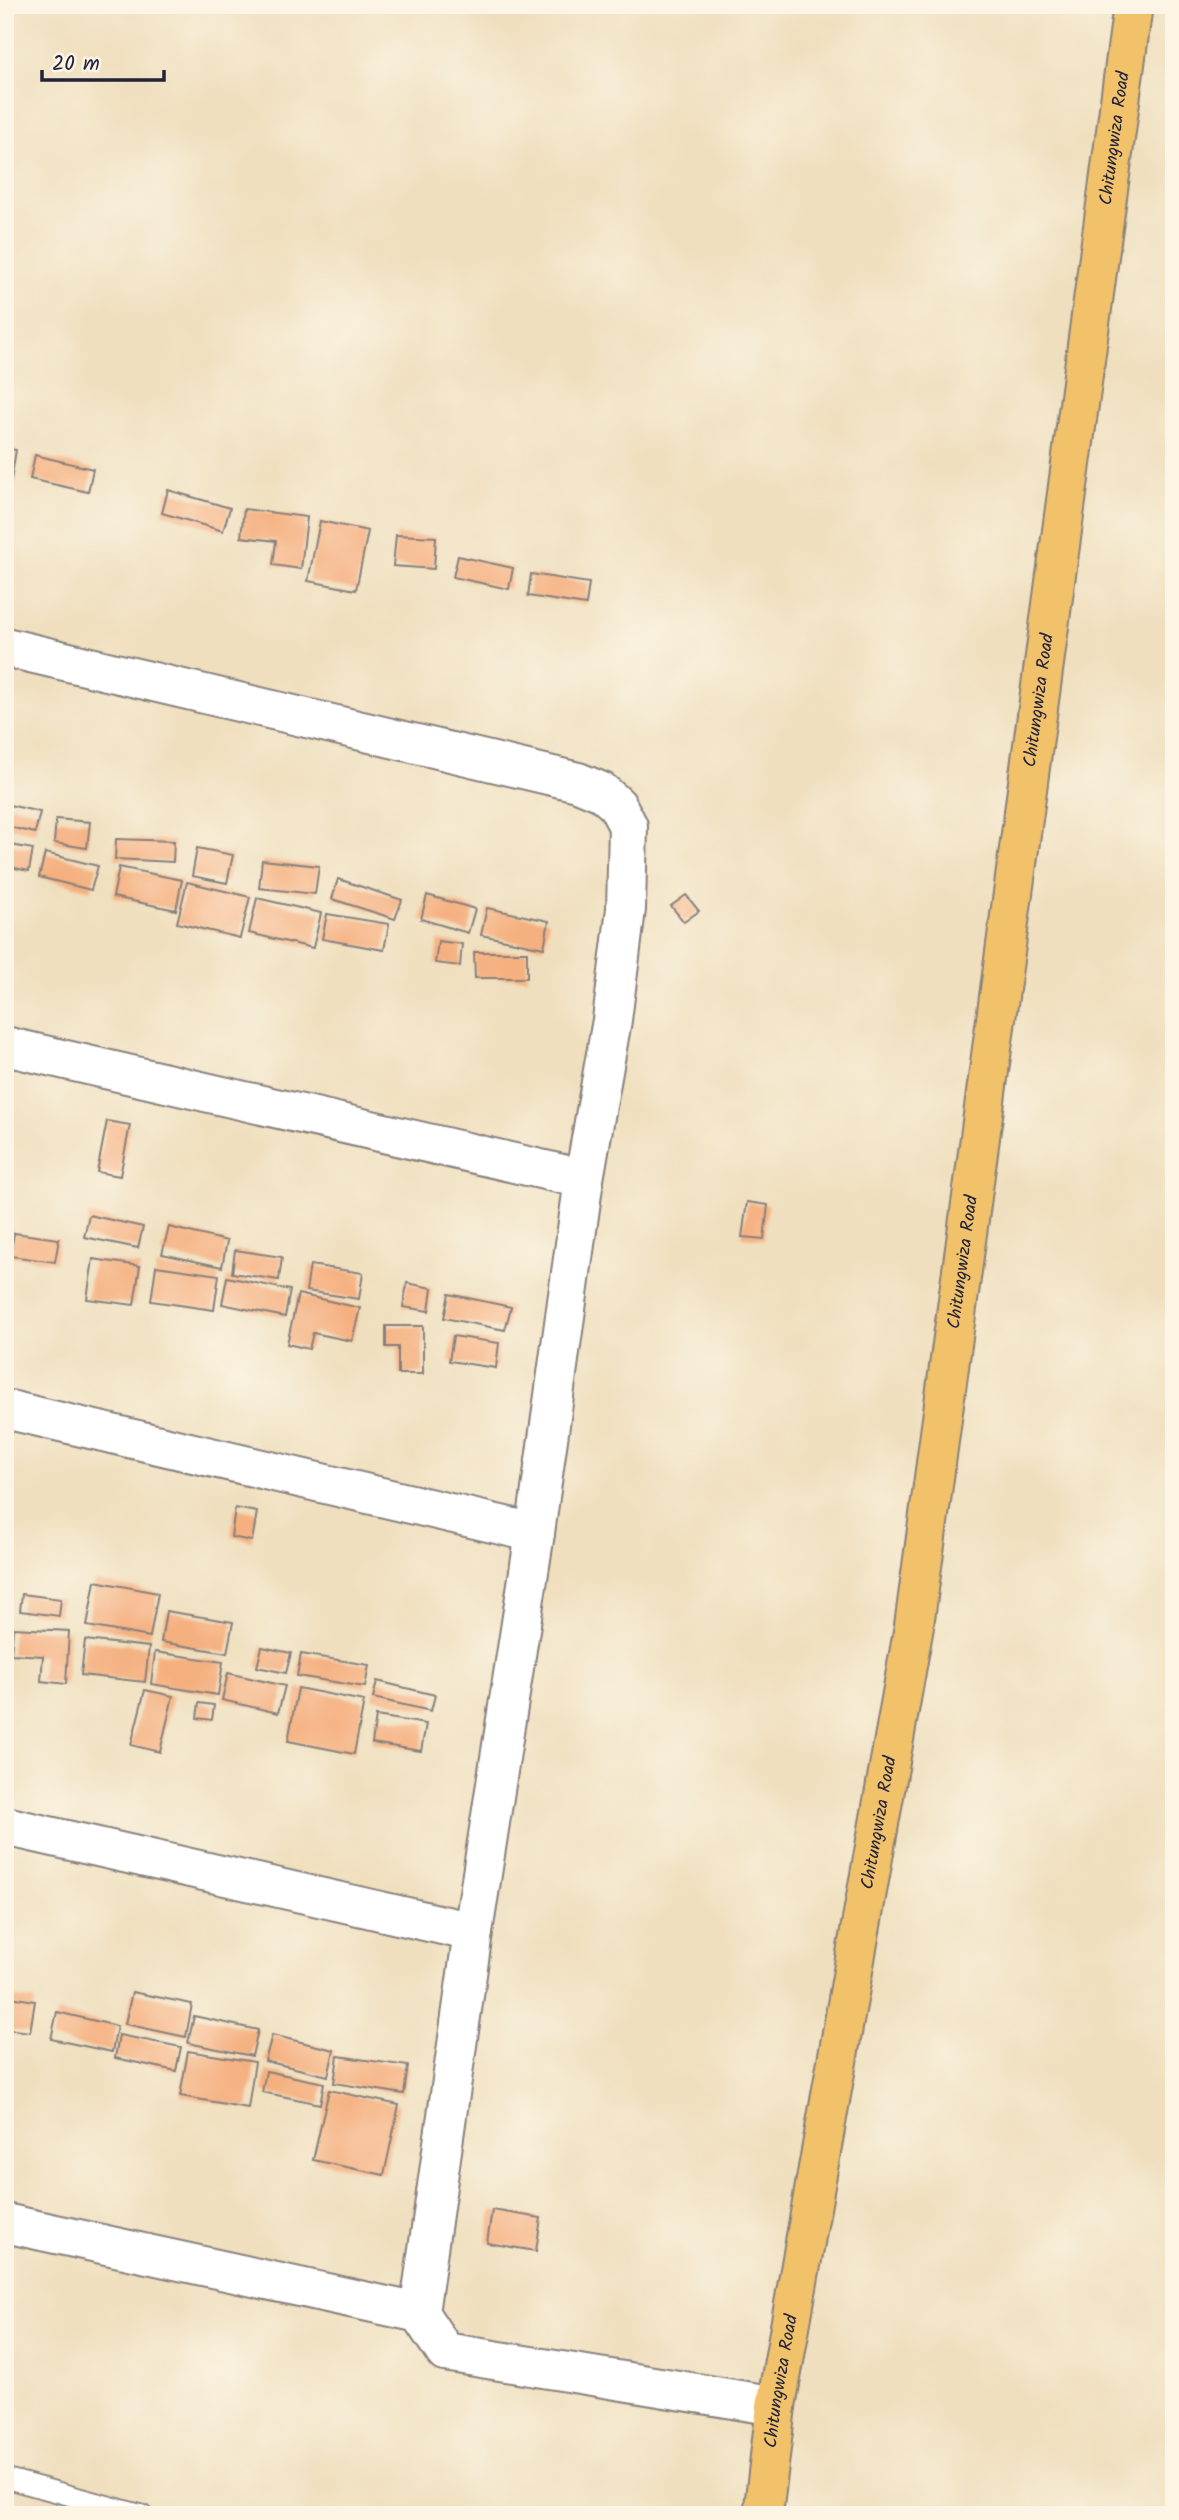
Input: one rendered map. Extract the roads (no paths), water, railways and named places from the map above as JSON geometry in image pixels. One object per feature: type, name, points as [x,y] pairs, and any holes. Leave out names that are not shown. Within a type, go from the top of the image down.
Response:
[{"type":"main road","name":"Chitungwiza Road","points":[[763,2515],[775,2406],[914,1626],[1133,5]]},
{"type":"street","points":[[5,647],[578,782],[602,792],[617,805],[628,826],[626,909],[612,1020],[584,1179],[535,1532],[473,1932],[419,2313],[445,2352],[775,2406]]},
{"type":"street","points":[[5,1046],[584,1179]]},
{"type":"street","points":[[5,1409],[535,1532]]},
{"type":"street","points":[[5,1826],[473,1932]]},
{"type":"street","points":[[5,2223],[419,2313]]},
{"type":"lane","points":[[5,2477],[142,2515]]}]
